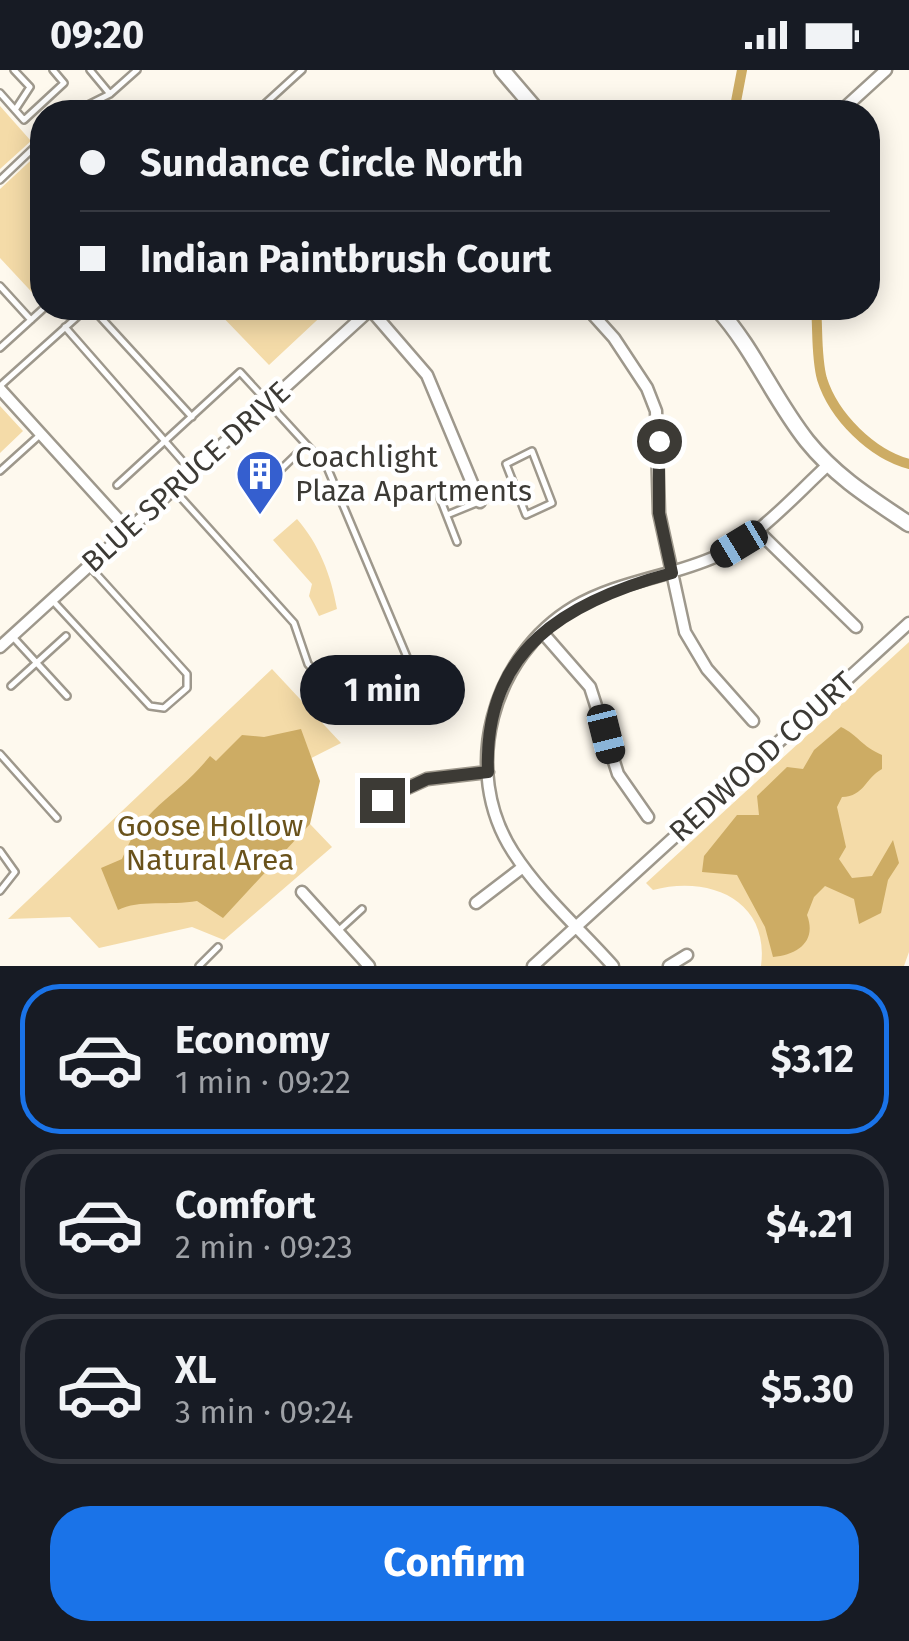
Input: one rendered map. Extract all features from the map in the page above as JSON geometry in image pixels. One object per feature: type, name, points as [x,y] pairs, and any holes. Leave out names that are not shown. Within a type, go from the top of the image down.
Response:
[{"type":"main road","points":[[502,70],[528,100]]},
{"type":"main road","points":[[727,320],[743,337],[794,423],[828,464],[909,524]]},
{"type":"street","points":[[853,100],[886,70]]},
{"type":"street","name":"BLUE SPRUCE DRIVE","points":[[0,647],[359,320]]},
{"type":"street","points":[[382,320],[428,374],[480,502]]},
{"type":"street","points":[[598,320],[647,388],[656,412],[659,513],[691,645],[752,721]]},
{"type":"street","points":[[0,388],[128,530]]},
{"type":"street","points":[[613,966],[523,867],[502,830],[488,772],[488,738],[499,696],[522,654],[542,632],[595,597],[721,554],[756,529],[828,464]]},
{"type":"street","points":[[756,529],[856,627]]},
{"type":"street","name":"REDWOOD COURT","points":[[533,966],[909,623]]},
{"type":"street","points":[[542,632],[590,688],[618,774],[648,818]]},
{"type":"street","points":[[382,800],[427,779],[488,772]]},
{"type":"street","points":[[476,903],[523,867]]},
{"type":"street","points":[[302,892],[370,966]]},
{"type":"street","points":[[668,966],[688,955]]},
{"type":"lane","points":[[14,70],[30,88],[26,101],[15,110]]},
{"type":"lane","points":[[45,100],[64,82],[53,70]]},
{"type":"lane","points":[[90,70],[110,94]]},
{"type":"lane","points":[[98,100],[137,70]]},
{"type":"lane","points":[[269,100],[302,70]]},
{"type":"lane","points":[[0,93],[24,120],[30,114]]},
{"type":"lane","points":[[0,180],[30,151]]},
{"type":"lane","points":[[0,286],[30,319]]},
{"type":"lane","points":[[0,348],[31,320]]},
{"type":"lane","points":[[0,388],[74,320]]},
{"type":"lane","points":[[100,320],[192,417]]},
{"type":"lane","points":[[65,327],[168,439],[192,472]]},
{"type":"lane","points":[[117,485],[240,372],[327,467],[412,669],[341,700],[308,664],[294,623],[174,489]]},
{"type":"lane","points":[[0,472],[41,434]]},
{"type":"lane","points":[[269,481],[306,445]]},
{"type":"lane","points":[[532,450],[552,502],[526,515],[515,487],[506,464],[532,450]]},
{"type":"lane","points":[[447,515],[515,487]]},
{"type":"lane","points":[[436,488],[458,542]]},
{"type":"lane","points":[[52,600],[150,706],[164,708],[187,688],[187,674],[89,566]]},
{"type":"lane","points":[[12,636],[68,696]]},
{"type":"lane","points":[[11,686],[66,636]]},
{"type":"lane","points":[[0,754],[57,818]]},
{"type":"lane","points":[[0,851],[15,872],[0,891]]},
{"type":"lane","points":[[338,931],[362,909]]},
{"type":"lane","points":[[199,966],[218,947]]},
{"type":"green space","points":[[0,106],[30,142],[0,169]]},
{"type":"green space","points":[[30,161],[30,290],[0,258],[0,189]]},
{"type":"green space","points":[[226,320],[317,320],[269,365]]},
{"type":"green space","points":[[0,406],[23,431],[0,453]]},
{"type":"green space","points":[[297,519],[318,549],[337,609],[319,616],[309,596],[312,584],[273,540]]},
{"type":"green space","points":[[909,642],[909,952],[904,966],[761,966],[756,924],[731,897],[694,886],[653,890],[646,883]]},
{"type":"green space","name":"Goose Hollow Natural Area","points":[[272,669],[341,743],[268,780],[332,847],[224,940],[192,927],[99,948],[70,917],[8,919]]},
{"type":"shaded area","points":[[841,727],[882,755],[882,769],[855,794],[842,797],[837,807],[846,847],[839,859],[852,878],[872,876],[893,840],[899,863],[888,880],[881,913],[859,924],[854,899],[825,886],[814,897],[807,915],[809,932],[803,945],[773,957],[765,927],[737,875],[702,872],[704,856],[737,815],[759,815],[757,796],[787,767],[803,769],[814,750]]},
{"type":"shaded area","points":[[301,729],[320,781],[310,824],[223,918],[197,901],[135,905],[118,910],[101,868],[122,859],[150,814],[210,756],[216,761],[242,735],[264,737]]},
{"type":"waterway","points":[[736,100],[742,70]]},
{"type":"waterway","points":[[817,320],[820,371],[835,407],[868,443],[909,464]]},
{"type":"place","name":"Coachlight Plaza Apartments","points":[[260,516]]},
{"type":"route","points":[[382,800],[427,779],[488,772],[488,738],[499,696],[508,675],[539,634],[595,597],[672,573],[659,513],[659,441]]}]
